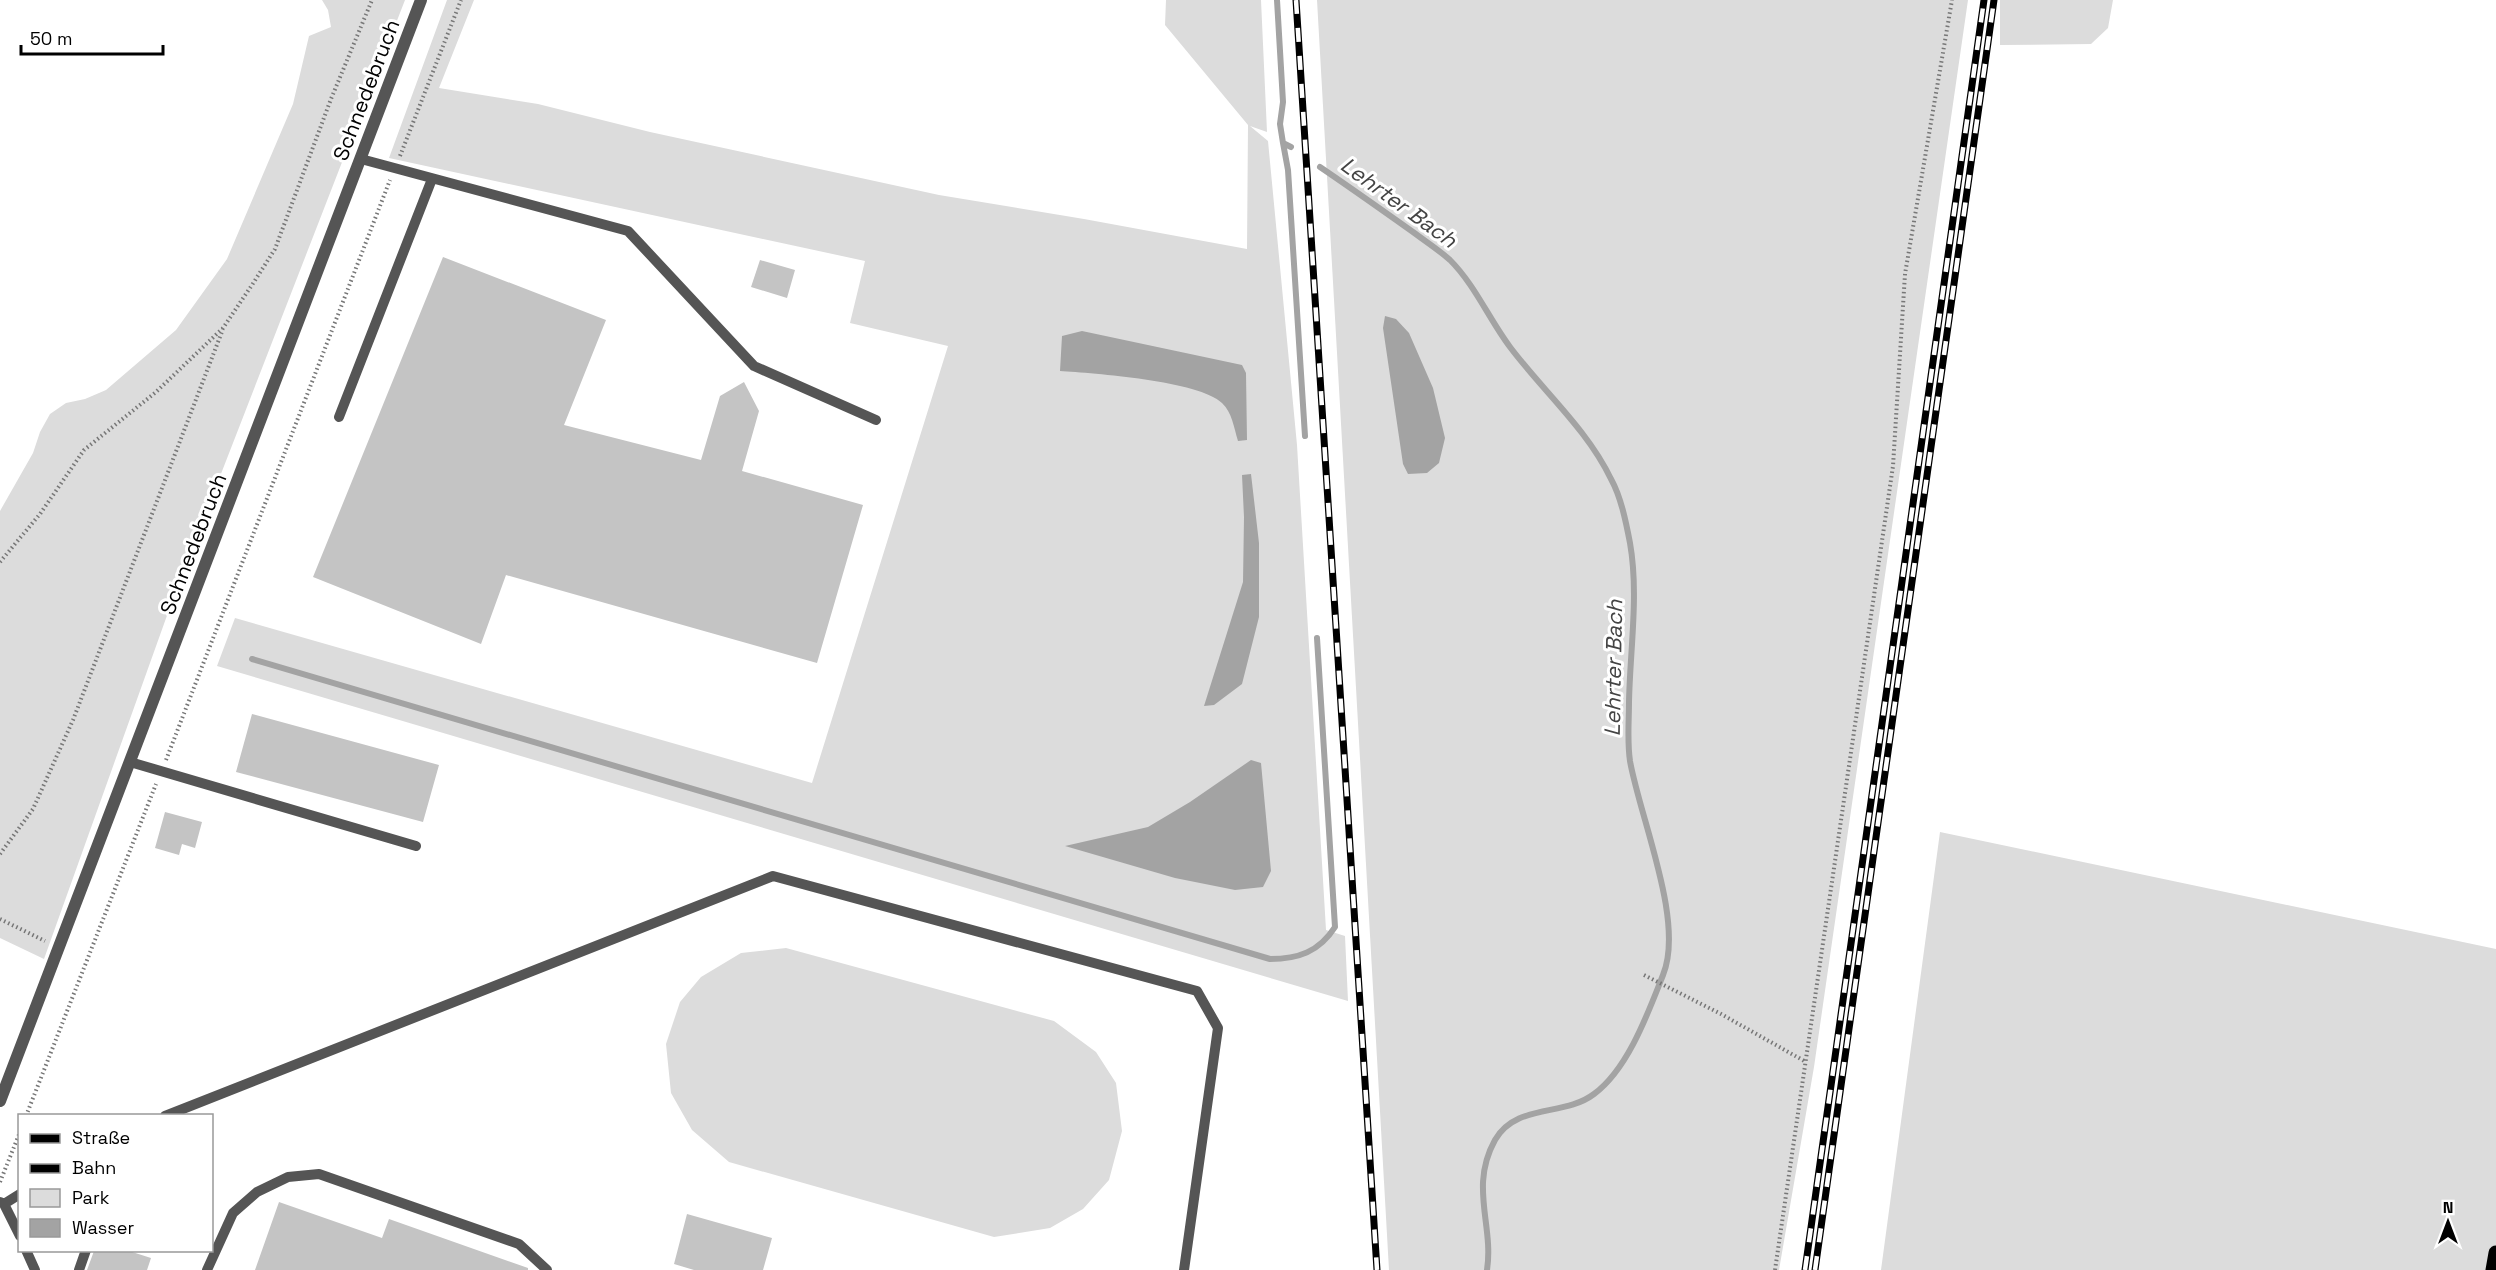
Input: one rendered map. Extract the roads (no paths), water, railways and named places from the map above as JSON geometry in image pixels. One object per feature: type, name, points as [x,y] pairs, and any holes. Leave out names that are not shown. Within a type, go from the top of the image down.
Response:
[{"type":"main road","points":[[2493,1270],[2496,1253]]},
{"type":"street","name":"Schnedebruch","points":[[0,1101],[421,0]]},
{"type":"lane","points":[[361,159],[628,231],[754,366],[876,420]]},
{"type":"lane","points":[[339,417],[432,179]]},
{"type":"lane","points":[[130,762],[417,846]]},
{"type":"lane","points":[[170,1114],[773,876],[1197,991],[1218,1028],[1184,1270]]},
{"type":"lane","points":[[207,1270],[233,1213],[257,1192],[288,1177],[319,1174],[519,1244],[547,1270]]},
{"type":"lane","points":[[18,1195],[2,1203],[18,1232]]},
{"type":"lane","points":[[26,1252],[35,1270]]},
{"type":"lane","points":[[79,1270],[86,1252]]},
{"type":"water","points":[[1385,316],[1396,319],[1409,333],[1433,388],[1445,438],[1439,463],[1427,473],[1408,474],[1403,464],[1383,328]]},
{"type":"water","points":[[1082,331],[1242,365],[1246,373],[1247,440],[1238,441],[1228,411],[1222,403],[1210,395],[1145,380],[1060,371],[1062,336]]},
{"type":"water","points":[[1251,474],[1259,543],[1259,617],[1242,684],[1214,705],[1204,706],[1243,582],[1242,475]]},
{"type":"water","points":[[1251,760],[1261,763],[1271,871],[1263,887],[1235,890],[1175,878],[1065,846],[1148,827],[1190,802]]},
{"type":"waterway","name":"Lehrter Bach","points":[[1277,0],[1283,102],[1280,124],[1283,143],[1291,147]]},
{"type":"waterway","points":[[1283,143],[1288,170],[1305,436]]},
{"type":"waterway","name":"Lehrter Bach","points":[[1320,167],[1437,249],[1459,270],[1510,347],[1590,443],[1601,461],[1618,494],[1633,562],[1634,602],[1629,754],[1665,899],[1669,927],[1668,953],[1663,975],[1636,1039],[1606,1083],[1582,1101],[1515,1120],[1504,1128],[1495,1140],[1487,1157],[1483,1190],[1488,1237],[1487,1270]]},
{"type":"waterway","points":[[252,659],[1270,959],[1290,958],[1307,952],[1322,943],[1335,927],[1317,638]]},
{"type":"railway","points":[[1296,0],[1377,1270]]},
{"type":"railway","points":[[1805,1270],[1984,0]]},
{"type":"railway","points":[[1815,1270],[1994,0]]}]
